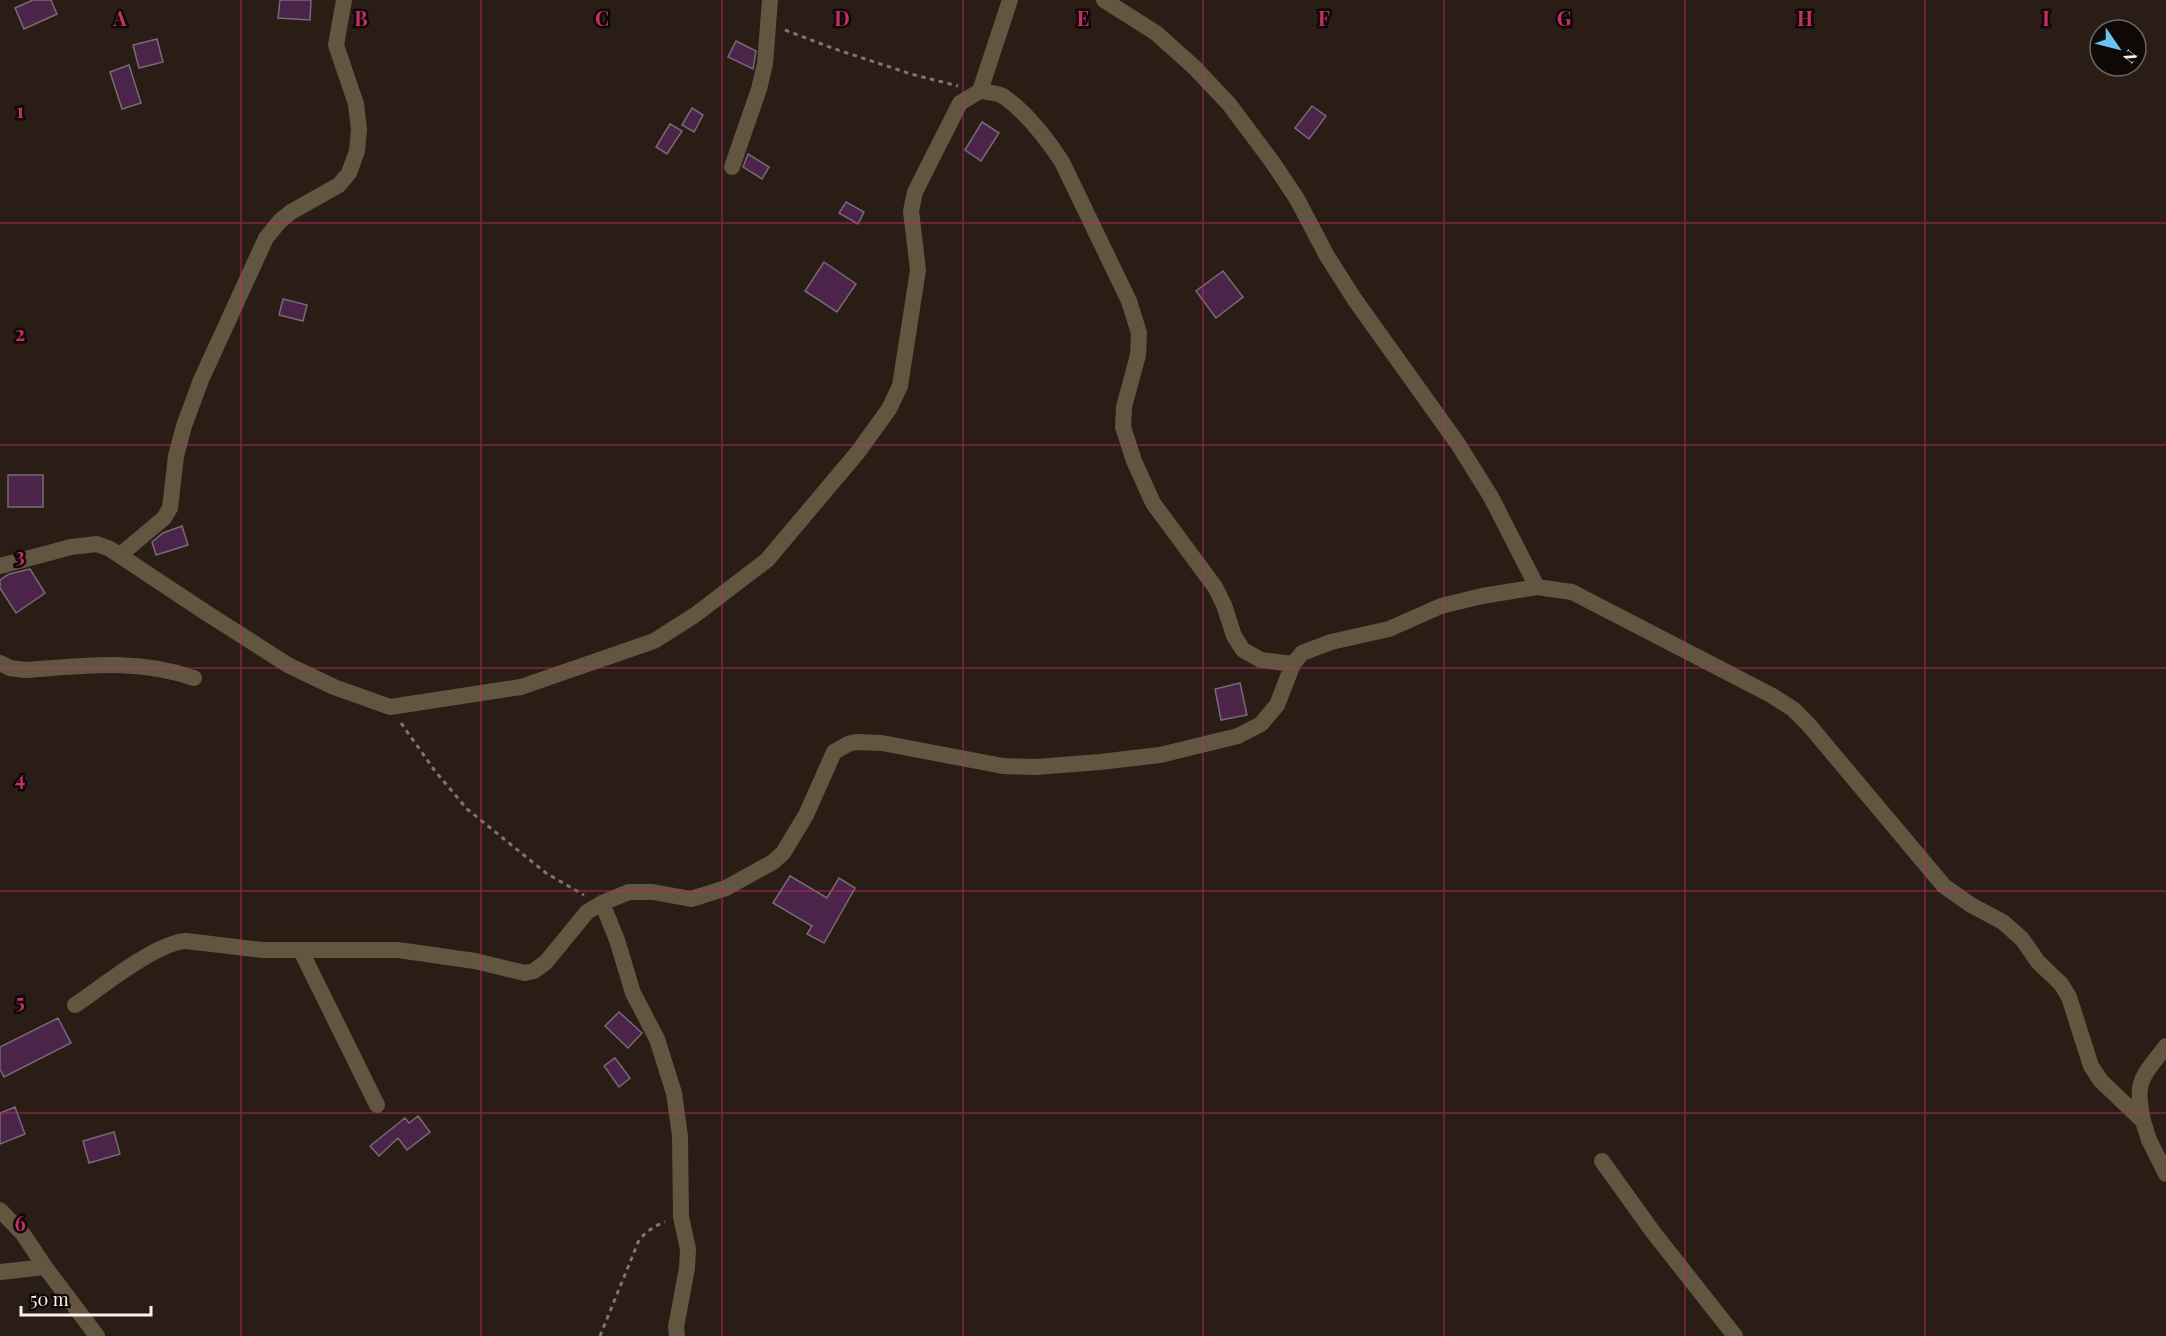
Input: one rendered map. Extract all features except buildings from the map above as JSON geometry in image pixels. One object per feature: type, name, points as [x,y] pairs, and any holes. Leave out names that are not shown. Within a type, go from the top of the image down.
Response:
[{"type":"street","points":[[120,555],[164,518],[170,508],[176,456],[184,426],[201,380],[266,238],[291,212],[339,185],[349,173],[357,151],[359,130],[356,104],[336,45],[344,0]]},
{"type":"street","points":[[732,167],[763,72],[770,0]]},
{"type":"street","points":[[0,566],[71,547],[97,544],[120,555],[288,665],[334,687],[390,707],[521,687],[654,641],[695,615],[767,560],[858,452],[889,409],[900,386],[918,270],[911,211],[915,192],[960,103],[980,91],[1011,0]]},
{"type":"street","points":[[1104,0],[1156,33],[1194,67],[1229,104],[1273,163],[1297,199],[1327,256],[1350,291],[1464,453],[1491,497],[1537,587]]},
{"type":"street","points":[[980,91],[1001,95],[1034,125],[1050,144],[1062,162],[1129,301],[1139,333],[1138,355],[1124,407],[1123,428],[1134,461],[1153,503],[1215,587],[1224,605],[1234,636],[1243,650],[1261,660],[1293,664]]},
{"type":"street","points":[[75,1005],[141,960],[174,942],[186,941],[262,950],[398,950],[475,961],[525,973],[534,971],[546,962],[587,912],[602,903],[629,892],[653,892],[691,899],[726,888],[773,862],[783,853],[806,815],[834,752],[848,744],[882,743],[1003,766],[1036,767],[1134,759],[1238,736],[1261,724],[1277,705],[1293,664],[1302,653],[1331,642],[1389,630],[1441,606],[1482,596],[1537,587],[1572,592],[1771,695],[1793,709],[1815,732],[1944,886],[1971,905],[2003,922],[2022,939],[2038,962],[2061,984],[2069,998],[2091,1066],[2101,1081],[2144,1121]]},
{"type":"street","points":[[0,663],[26,670],[131,664],[169,669],[194,678]]},
{"type":"street","points":[[602,903],[617,940],[633,993],[657,1039],[670,1079],[680,1136],[681,1217],[688,1249],[676,1327],[677,1336]]},
{"type":"street","points":[[301,951],[377,1105]]},
{"type":"street","points":[[2166,1046],[2142,1080],[2138,1091],[2150,1140],[2166,1174]]},
{"type":"street","points":[[1602,1161],[1653,1232],[1735,1336]]},
{"type":"street","points":[[0,1210],[23,1234],[97,1336]]},
{"type":"street","points":[[0,1272],[45,1267]]},
{"type":"path","points":[[767,20],[791,33],[843,52],[911,74],[980,91]]},
{"type":"path","points":[[390,707],[435,771],[467,809],[546,873],[568,887],[602,903]]},
{"type":"path","points":[[600,1336],[639,1240],[657,1225],[681,1217]]}]
